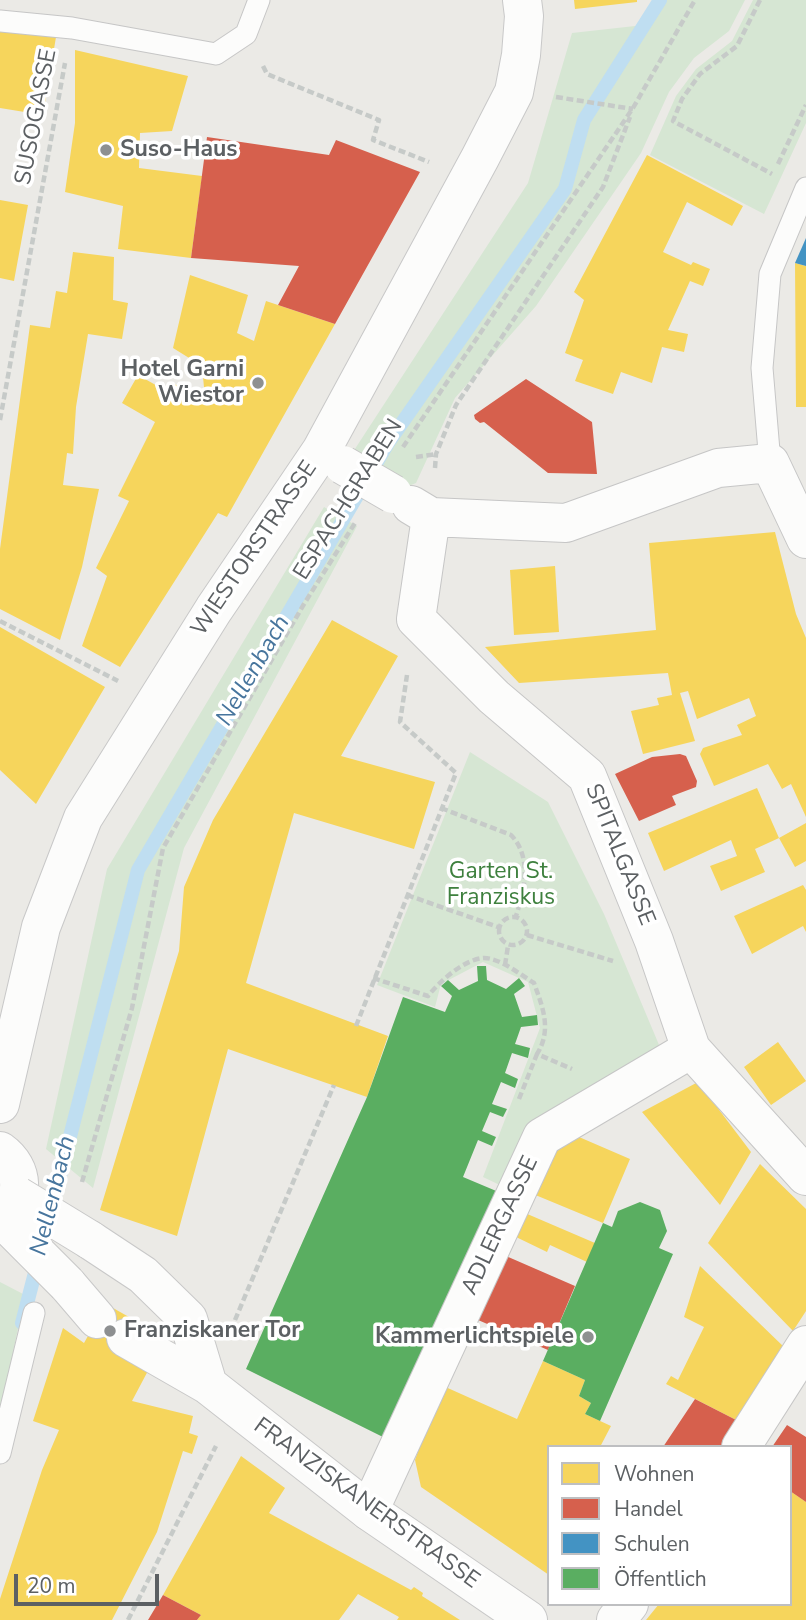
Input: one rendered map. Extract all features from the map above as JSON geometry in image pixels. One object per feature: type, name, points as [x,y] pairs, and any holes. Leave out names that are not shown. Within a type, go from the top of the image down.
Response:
[{"type":"street","name":"WIESTORSTRASSE","points":[[0,1104],[41,927],[83,818],[156,700],[332,458],[468,178],[513,92],[522,42],[522,0]]},
{"type":"street","points":[[332,458],[431,517],[566,523],[718,468],[770,463],[806,538]]},
{"type":"street","points":[[416,619],[431,517]]},
{"type":"street","name":"SPITALGASSE","points":[[416,619],[495,697],[587,776],[654,941],[691,1049],[806,1176]]},
{"type":"street","name":"ADLERGASSE","points":[[369,1511],[542,1137],[691,1049]]},
{"type":"street","points":[[0,1151],[18,1171],[20,1184],[6,1211],[90,1240],[142,1275],[188,1319],[221,1397]]},
{"type":"street","name":"FRANZISKANERSTRASSE","points":[[6,1211],[67,1284],[112,1329],[221,1397],[369,1511],[528,1620]]},
{"type":"street","points":[[742,1445],[806,1345]]},
{"type":"street","points":[[615,1620],[627,1606]]},
{"type":"lane","points":[[0,20],[72,28],[216,54],[246,34],[259,0]]},
{"type":"lane","points":[[770,463],[762,368],[770,274],[806,188]]},
{"type":"lane","points":[[0,1453],[34,1313]]},
{"type":"path","name":"ESPACHGRABEN","points":[[401,451],[633,108],[695,0]]},
{"type":"path","points":[[760,0],[737,46],[700,74],[682,99],[673,121],[773,174],[806,105]]},
{"type":"path","name":"SUSOGASSE","points":[[0,420],[2,392],[72,28]]},
{"type":"path","points":[[246,34],[267,74],[379,120],[373,140],[468,178]]},
{"type":"path","points":[[431,517],[436,454],[456,405],[603,187],[633,108],[586,100]]},
{"type":"path","name":"ESPACHGRABEN","points":[[83,1179],[132,1008],[163,848],[304,604],[361,514]]},
{"type":"path","points":[[356,1026],[456,773],[400,722],[416,619]]},
{"type":"path","points":[[0,621],[156,700]]},
{"type":"path","points":[[441,808],[511,835],[518,843],[526,880],[516,916]]},
{"type":"path","points":[[407,895],[498,927]]},
{"type":"path","points":[[516,916],[526,924],[527,935],[520,944],[508,946],[499,938],[498,927],[505,918],[516,916]]},
{"type":"path","points":[[527,935],[617,963]]},
{"type":"path","points":[[505,966],[508,946]]},
{"type":"path","points":[[373,978],[428,996],[439,982],[468,964],[484,958],[505,966],[534,983],[546,1023],[545,1041],[537,1054],[575,1070]]},
{"type":"path","points":[[234,1322],[334,1085]]},
{"type":"path","points":[[128,1620],[221,1397]]},
{"type":"green space","points":[[656,0],[745,0],[729,31],[694,58],[669,92],[641,153],[536,306],[455,398],[416,483],[396,491],[351,455],[528,183],[572,33],[644,25]]},
{"type":"green space","points":[[753,0],[806,0],[806,123],[764,214],[650,155],[676,96],[696,69],[732,41]]},
{"type":"green space","points":[[324,507],[357,526],[184,848],[93,1188],[46,1149],[107,869]]},
{"type":"green space","name":"Garten St. Franziskus","points":[[470,752],[548,802],[604,914],[662,1052],[504,1187],[483,1177],[540,1028],[528,982],[483,962],[441,984],[435,1007],[377,985]]},
{"type":"green space","points":[[0,1282],[25,1295],[0,1415]]},
{"type":"building: Wohnen","points":[[574,0],[637,0],[637,2],[575,9]]},
{"type":"building: Wohnen","points":[[0,28],[56,37],[43,115],[0,108]]},
{"type":"building: Wohnen","points":[[75,50],[188,76],[172,131],[140,133],[139,168],[202,176],[191,258],[118,249],[123,206],[65,192],[75,123]]},
{"type":"building: Wohnen","points":[[647,155],[743,206],[732,226],[687,202],[663,252],[691,265],[693,262],[710,269],[703,286],[690,281],[668,330],[688,334],[684,352],[662,347],[652,383],[621,372],[613,394],[575,381],[583,360],[565,353],[584,300],[574,292]]},
{"type":"building: Wohnen","points":[[0,200],[28,205],[14,281],[0,278]]},
{"type":"building: Wohnen","points":[[73,252],[114,257],[113,300],[128,303],[122,339],[88,334],[76,407],[73,454],[67,453],[63,485],[99,489],[82,567],[60,640],[0,609],[0,549],[30,325],[50,328],[56,291],[67,293]]},
{"type":"building: Wohnen","points":[[795,263],[806,266],[806,407],[796,407]]},
{"type":"building: Wohnen","points":[[190,275],[248,295],[237,333],[254,341],[266,301],[335,324],[227,517],[218,513],[120,667],[82,646],[107,576],[96,568],[129,501],[118,496],[155,422],[122,403],[138,375],[168,392],[172,383],[205,398],[202,366],[173,348]]},
{"type":"building: Wohnen","points":[[775,532],[796,614],[806,638],[806,817],[791,784],[782,789],[768,764],[714,786],[700,754],[703,748],[742,735],[737,725],[756,716],[749,698],[697,719],[688,691],[680,693],[695,741],[643,754],[631,711],[659,705],[657,698],[672,695],[668,673],[519,683],[485,647],[656,630],[649,543]]},
{"type":"building: Wohnen","points":[[555,566],[559,632],[514,635],[510,570]]},
{"type":"building: Wohnen","points":[[332,620],[398,656],[341,756],[435,782],[414,849],[294,813],[246,983],[388,1036],[367,1097],[228,1049],[177,1236],[100,1210],[179,951],[184,887],[213,820]]},
{"type":"building: Wohnen","points":[[0,627],[105,687],[36,804],[0,770]]},
{"type":"building: Wohnen","points":[[757,788],[779,838],[755,849],[765,872],[721,891],[710,866],[737,856],[731,840],[664,871],[648,833]]},
{"type":"building: Wohnen","points":[[806,823],[806,861],[795,867],[779,838]]},
{"type":"building: Wohnen","points":[[803,885],[806,890],[806,932],[803,926],[752,954],[734,916]]},
{"type":"building: Wohnen","points":[[778,1042],[806,1081],[771,1105],[744,1067]]},
{"type":"building: Wohnen","points":[[698,1082],[751,1152],[720,1205],[642,1112]]},
{"type":"building: Wohnen","points":[[579,1137],[630,1159],[603,1223],[533,1194],[556,1147]]},
{"type":"building: Wohnen","points":[[760,1164],[806,1209],[806,1311],[793,1331],[708,1243]]},
{"type":"building: Wohnen","points":[[525,1213],[595,1243],[587,1262],[550,1245],[547,1252],[516,1237]]},
{"type":"building: Wohnen","points":[[700,1266],[784,1347],[740,1422],[666,1384],[671,1376],[678,1380],[704,1327],[684,1317]]},
{"type":"building: Wohnen","points":[[106,1304],[136,1321],[117,1355],[128,1361],[131,1357],[150,1367],[132,1401],[193,1416],[189,1433],[198,1436],[192,1454],[183,1451],[157,1532],[112,1620],[0,1620],[0,1599],[42,1470],[59,1430],[33,1421],[63,1328],[84,1343]]},
{"type":"building: Wohnen","points":[[543,1361],[585,1380],[579,1396],[591,1403],[585,1414],[611,1426],[601,1445],[547,1445],[547,1574],[421,1487],[415,1460],[441,1385],[517,1419]]},
{"type":"building: Wohnen","points":[[241,1456],[285,1488],[269,1513],[411,1590],[414,1587],[423,1593],[422,1596],[460,1620],[397,1620],[399,1617],[358,1594],[339,1620],[197,1620],[201,1615],[163,1595]]},
{"type":"building: Wohnen","points":[[792,1492],[806,1502],[806,1620],[646,1620],[657,1606],[792,1606]]},
{"type":"building: Handel","points":[[207,137],[329,155],[336,140],[420,172],[335,324],[278,305],[299,266],[191,258]]},
{"type":"building: Handel","points":[[526,379],[592,422],[597,474],[548,473],[484,422],[480,423],[475,419],[474,415]]},
{"type":"building: Handel","points":[[680,754],[686,756],[697,781],[696,787],[672,796],[676,805],[639,821],[615,774],[652,757]]},
{"type":"building: Handel","points":[[506,1256],[575,1286],[548,1350],[478,1320]]},
{"type":"building: Handel","points":[[695,1399],[740,1422],[725,1445],[664,1445]]},
{"type":"building: Handel","points":[[787,1425],[806,1437],[806,1502],[792,1492],[792,1445],[773,1445]]},
{"type":"building: Handel","points":[[163,1595],[201,1615],[197,1620],[148,1620]]},
{"type":"building: Schulen","points":[[806,238],[806,266],[795,263]]},
{"type":"building: Öffentlich","points":[[477,966],[486,966],[487,980],[506,989],[519,978],[525,986],[514,994],[522,1017],[537,1015],[538,1025],[521,1027],[515,1044],[530,1048],[528,1058],[512,1053],[505,1073],[518,1079],[515,1088],[501,1082],[492,1104],[507,1109],[503,1117],[490,1112],[482,1131],[496,1137],[492,1146],[478,1140],[463,1177],[501,1193],[393,1442],[246,1369],[367,1097],[403,997],[445,1012],[452,996],[441,986],[448,980],[459,990],[478,981]]},
{"type":"building: Öffentlich","points":[[640,1202],[660,1210],[667,1231],[659,1248],[673,1254],[600,1421],[585,1414],[591,1403],[579,1396],[585,1380],[543,1361],[603,1223],[612,1227],[618,1211]]},
{"type":"waterway","name":"Nellenbach","points":[[50,1215],[138,870],[388,443],[565,189],[584,120],[660,0]]},
{"type":"waterway","name":"Nellenbach","points":[[22,1323],[38,1261]]},
{"type":"place","name":"Suso-Haus","points":[[106,150]]},
{"type":"place","name":"Hotel Garni Wiestor","points":[[258,383]]},
{"type":"place","name":"Franziskaner Tor","points":[[110,1331]]},
{"type":"place","name":"Kammerlichtspiele","points":[[588,1337]]}]
